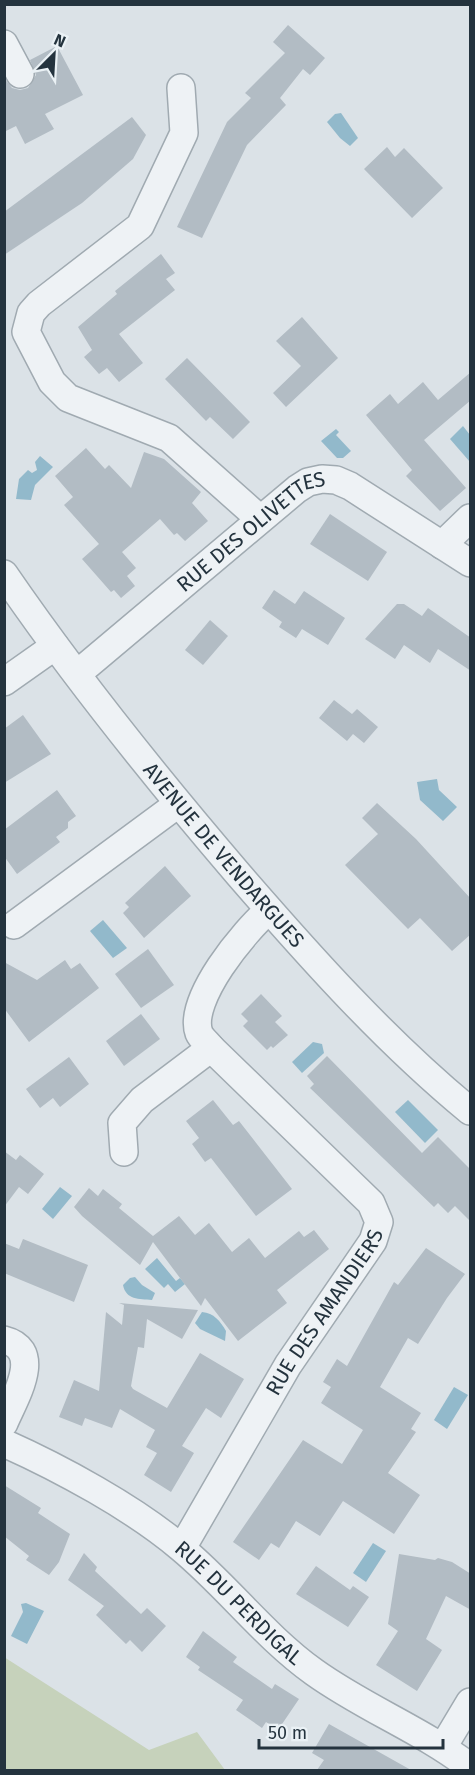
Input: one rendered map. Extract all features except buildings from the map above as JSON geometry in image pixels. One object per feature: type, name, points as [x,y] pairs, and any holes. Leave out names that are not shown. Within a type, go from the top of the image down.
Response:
[{"type":"street","points":[[4,44],[20,74]]},
{"type":"street","points":[[182,88],[184,133],[140,226],[39,304],[31,313],[26,332],[52,382],[68,398],[169,438],[260,519]]},
{"type":"street","name":"RUE DES OLIVETTES","points":[[77,674],[260,519],[308,482],[336,480],[350,486],[471,562]]},
{"type":"street","points":[[442,545],[471,518]]},
{"type":"street","name":"AVENUE DE VENDARGUES","points":[[4,574],[55,646],[178,804],[269,910],[361,1008],[471,1112]]},
{"type":"street","points":[[4,682],[55,646]]},
{"type":"street","points":[[14,925],[178,804]]},
{"type":"street","name":"RUE DES AMANDIERS","points":[[182,1548],[288,1365],[373,1241],[379,1222],[371,1203],[199,1034],[198,1015],[203,1000],[228,952],[249,927],[269,910]]},
{"type":"street","points":[[123,1152],[123,1123],[142,1100],[211,1048]]},
{"type":"street","points":[[4,1340],[17,1346],[26,1362],[25,1375],[4,1423]]},
{"type":"street","name":"RUE DU PERDIGAL","points":[[4,1443],[38,1458],[149,1523],[182,1548],[273,1639],[316,1673],[443,1747],[471,1767]]},
{"type":"street","points":[[443,1747],[471,1702]]},
{"type":"green space","points":[[4,1657],[149,1750],[197,1732],[225,1770],[5,1770]]},
{"type":"water","points":[[341,113],[358,138],[350,146],[327,122],[335,114]]},
{"type":"water","points":[[463,426],[470,435],[470,462],[450,439]]},
{"type":"water","points":[[336,429],[339,432],[336,435],[351,451],[343,458],[337,458],[321,441]]},
{"type":"water","points":[[40,456],[53,467],[35,485],[31,500],[16,499],[19,479],[28,470],[32,473],[37,470],[35,462]]},
{"type":"water","points":[[437,779],[439,790],[457,807],[443,821],[420,800],[417,782]]},
{"type":"water","points":[[103,920],[127,948],[113,958],[90,931]]},
{"type":"water","points":[[313,1042],[322,1044],[324,1053],[302,1073],[292,1062]]},
{"type":"water","points":[[408,1100],[438,1130],[425,1143],[395,1112]]},
{"type":"water","points":[[60,1187],[72,1196],[53,1219],[42,1209]]},
{"type":"water","points":[[157,1258],[176,1281],[180,1278],[185,1284],[175,1292],[168,1284],[164,1288],[145,1269]]},
{"type":"water","points":[[135,1277],[142,1285],[155,1293],[152,1300],[134,1298],[127,1294],[123,1285],[130,1278]]},
{"type":"water","points":[[202,1312],[213,1316],[221,1324],[226,1331],[225,1341],[200,1329],[195,1323]]},
{"type":"water","points":[[454,1387],[468,1395],[447,1429],[434,1420]]},
{"type":"water","points":[[373,1543],[386,1551],[366,1582],[353,1573]]},
{"type":"water","points":[[26,1603],[44,1611],[27,1644],[11,1636],[23,1612],[21,1604]]}]
